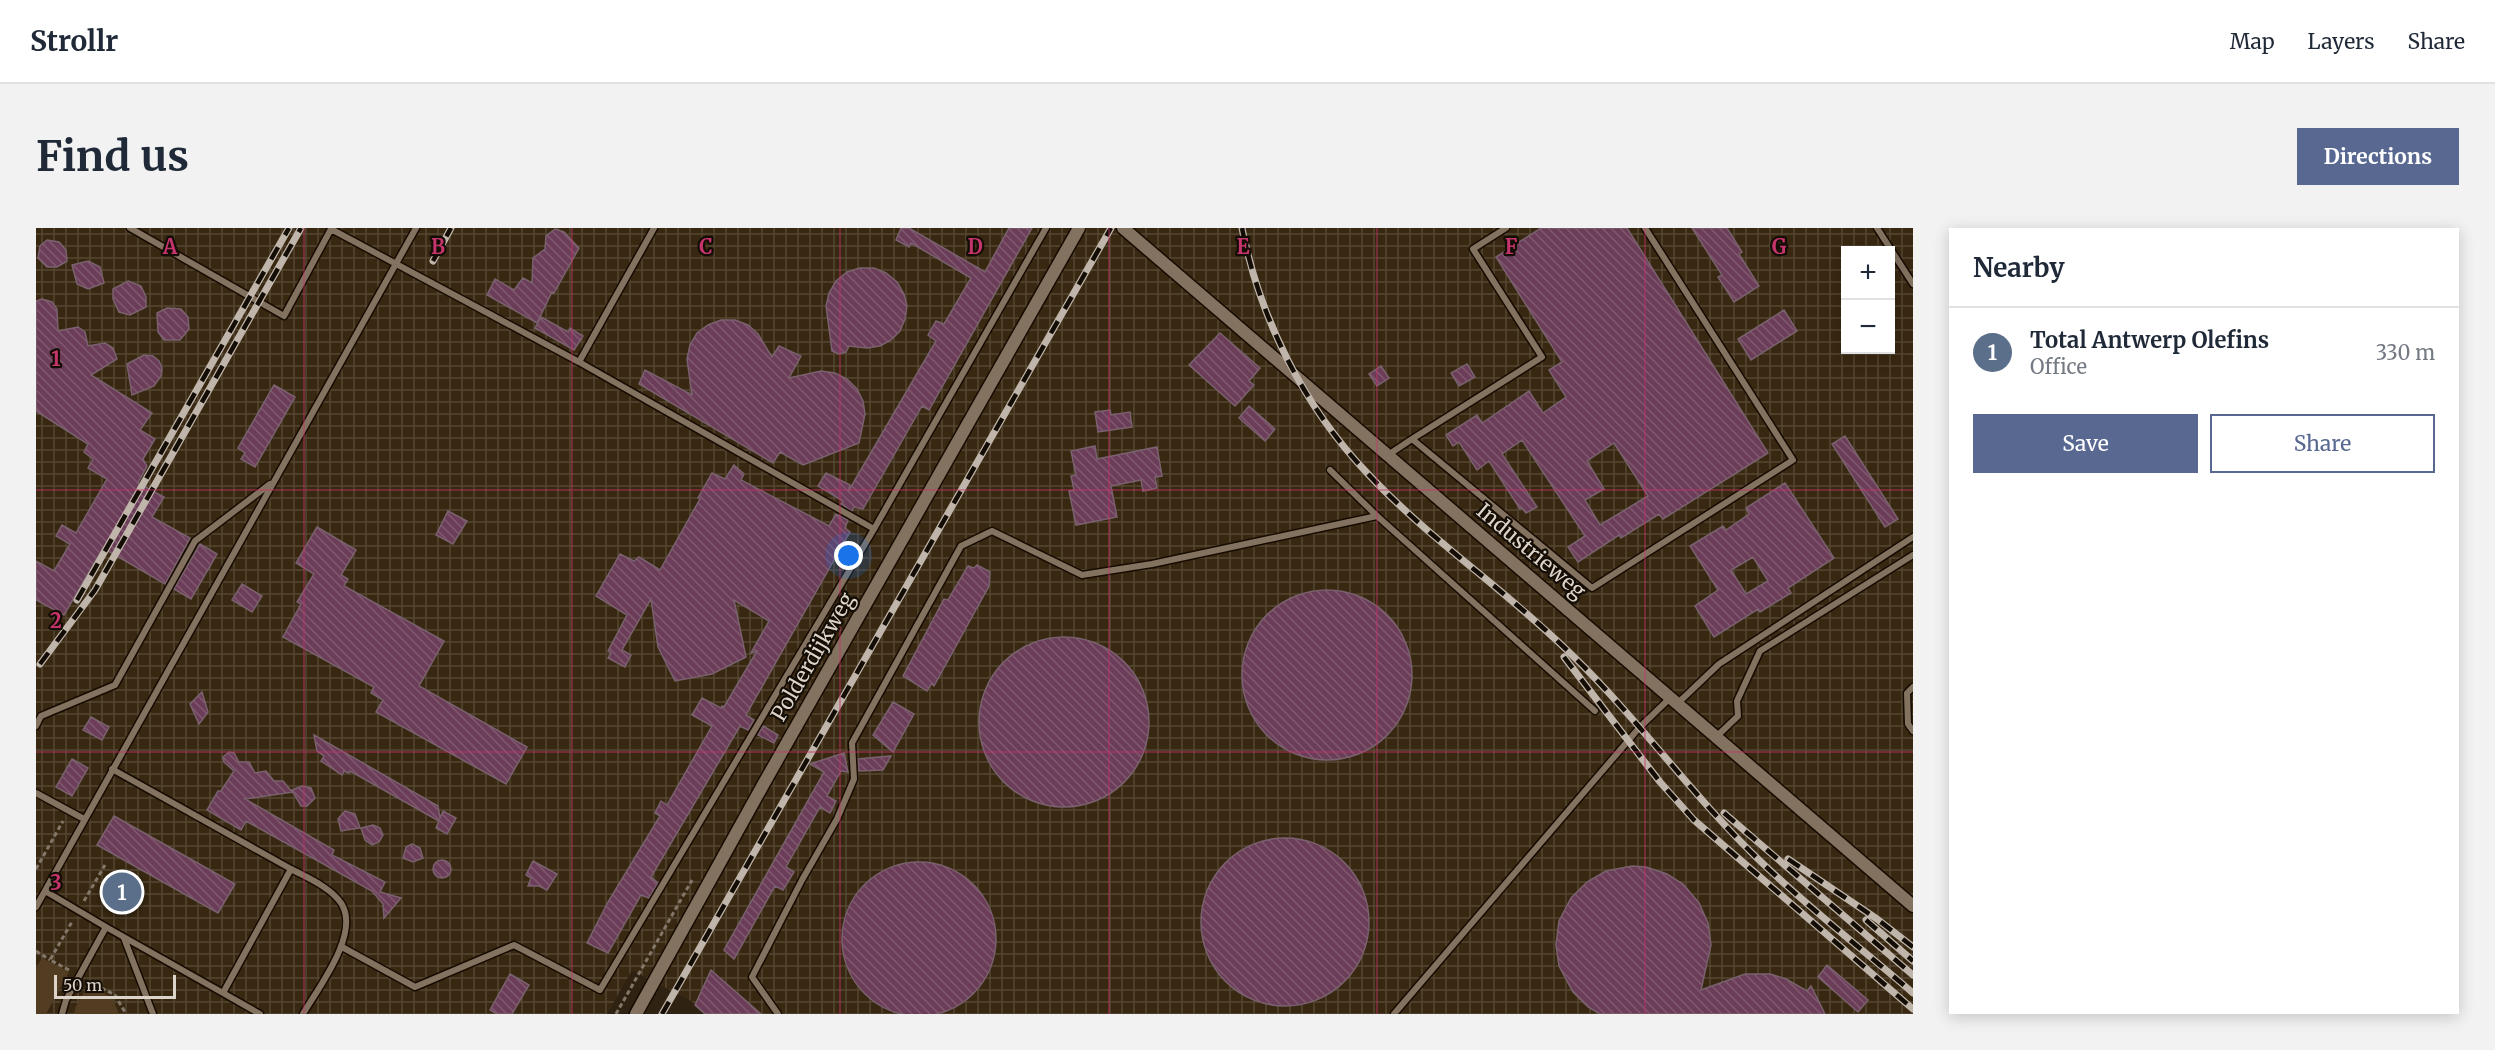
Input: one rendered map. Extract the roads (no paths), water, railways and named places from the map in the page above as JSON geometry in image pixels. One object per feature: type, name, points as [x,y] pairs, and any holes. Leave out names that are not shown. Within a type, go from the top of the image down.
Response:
[{"type":"street","name":"Polderdijkweg","points":[[636,1014],[768,775],[1079,228]]},
{"type":"street","name":"Industrieweg","points":[[1123,228],[1913,906]]},
{"type":"lane","points":[[130,228],[284,316],[332,229],[579,362],[874,529]]},
{"type":"lane","points":[[36,907],[111,769],[416,228]]},
{"type":"lane","points":[[579,362],[654,228]]},
{"type":"lane","points":[[342,947],[415,987],[514,945],[600,990],[874,529],[1046,228]]},
{"type":"lane","points":[[1388,455],[1542,357],[1473,249],[1506,228]]},
{"type":"lane","points":[[1412,439],[1592,588],[1792,460],[1645,228]]},
{"type":"lane","points":[[1876,228],[1913,284]]},
{"type":"lane","points":[[1330,470],[1377,516],[1595,711]]},
{"type":"lane","points":[[36,726],[41,716],[115,685],[195,541],[273,482]]},
{"type":"lane","points":[[778,1014],[752,977],[802,880],[837,819],[854,779],[852,743],[961,546],[992,531],[1082,575],[1152,564],[1377,516]]},
{"type":"lane","points":[[1394,1014],[1639,728],[1719,663],[1913,537]]},
{"type":"lane","points":[[1716,737],[1738,716],[1737,701],[1760,651],[1913,555]]},
{"type":"lane","points":[[1913,687],[1907,693],[1908,724],[1913,731]]},
{"type":"lane","points":[[111,769],[291,869],[327,890],[340,902],[347,922],[342,947],[303,1014]]},
{"type":"lane","points":[[36,793],[84,819]]},
{"type":"lane","points":[[223,993],[291,869]]},
{"type":"lane","points":[[45,891],[260,1014]]},
{"type":"lane","points":[[62,1014],[66,1000],[106,927]]},
{"type":"lane","points":[[124,937],[153,1014]]},
{"type":"railway","points":[[77,600],[289,228]]},
{"type":"railway","points":[[40,664],[95,590],[301,228]]},
{"type":"railway","points":[[433,261],[451,228]]},
{"type":"railway","points":[[662,1014],[1111,228]]},
{"type":"railway","points":[[1242,228],[1260,295],[1273,328],[1305,391],[1345,448],[1368,474],[1418,522],[1523,610],[1574,657],[1756,857],[1813,909],[1913,993]]},
{"type":"railway","points":[[1564,657],[1660,782],[1694,820],[1913,1009]]},
{"type":"railway","points":[[1724,813],[1913,975]]},
{"type":"railway","points":[[1788,859],[1877,919],[1913,947]]},
{"type":"railway","points":[[1866,920],[1913,961]]},
{"type":"place","name":"Total Antwerp Olefins","points":[[122,892]]}]
